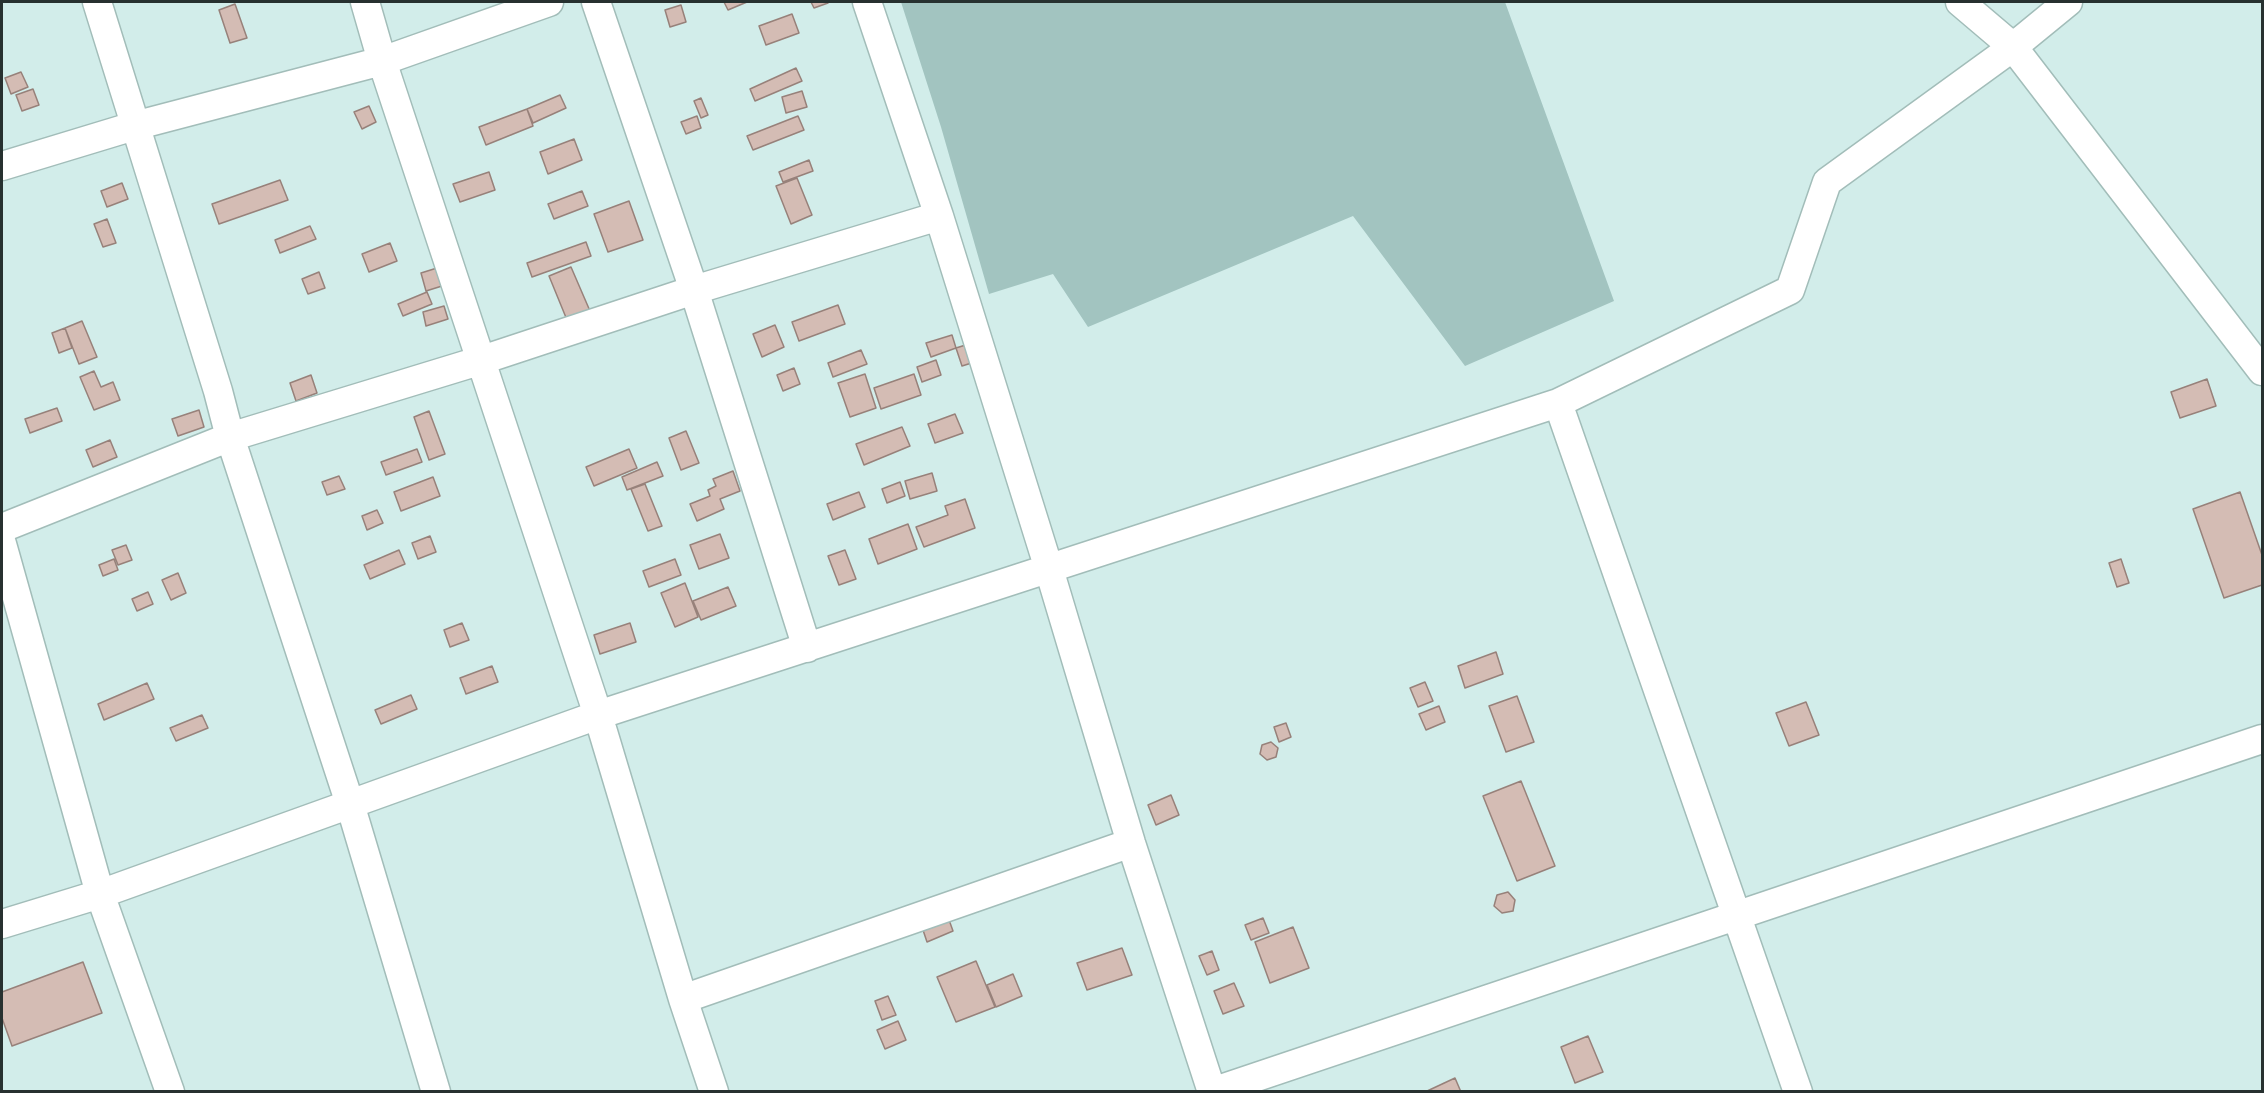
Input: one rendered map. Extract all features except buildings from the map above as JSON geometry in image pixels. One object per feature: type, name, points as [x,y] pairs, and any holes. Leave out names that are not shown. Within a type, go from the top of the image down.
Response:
[{"type":"street","points":[[97,2],[218,391],[230,437],[350,804],[436,1092]]},
{"type":"street","points":[[365,2],[382,62],[598,715],[683,999],[714,1092]]},
{"type":"street","points":[[2,166],[134,126],[382,62],[549,2]]},
{"type":"street","points":[[596,2],[694,290],[807,648]]},
{"type":"street","points":[[867,2],[939,216],[1049,569],[1131,843],[1212,1092],[2262,739]]},
{"type":"street","points":[[1960,2],[2013,47],[2262,371]]},
{"type":"street","points":[[2,924],[100,894],[598,715],[1558,403],[1790,290],[1827,182],[2013,47],[2068,2]]},
{"type":"street","points":[[2,528],[230,437],[482,360],[694,290],[939,216]]},
{"type":"street","points":[[1558,403],[1798,1092]]},
{"type":"street","points":[[2,544],[100,894],[170,1092]]},
{"type":"street","points":[[683,999],[1131,843]]},
{"type":"green space","points":[[901,2],[1505,2],[1614,301],[1465,366],[1353,216],[1088,327],[1053,274],[989,294],[941,127]]}]
